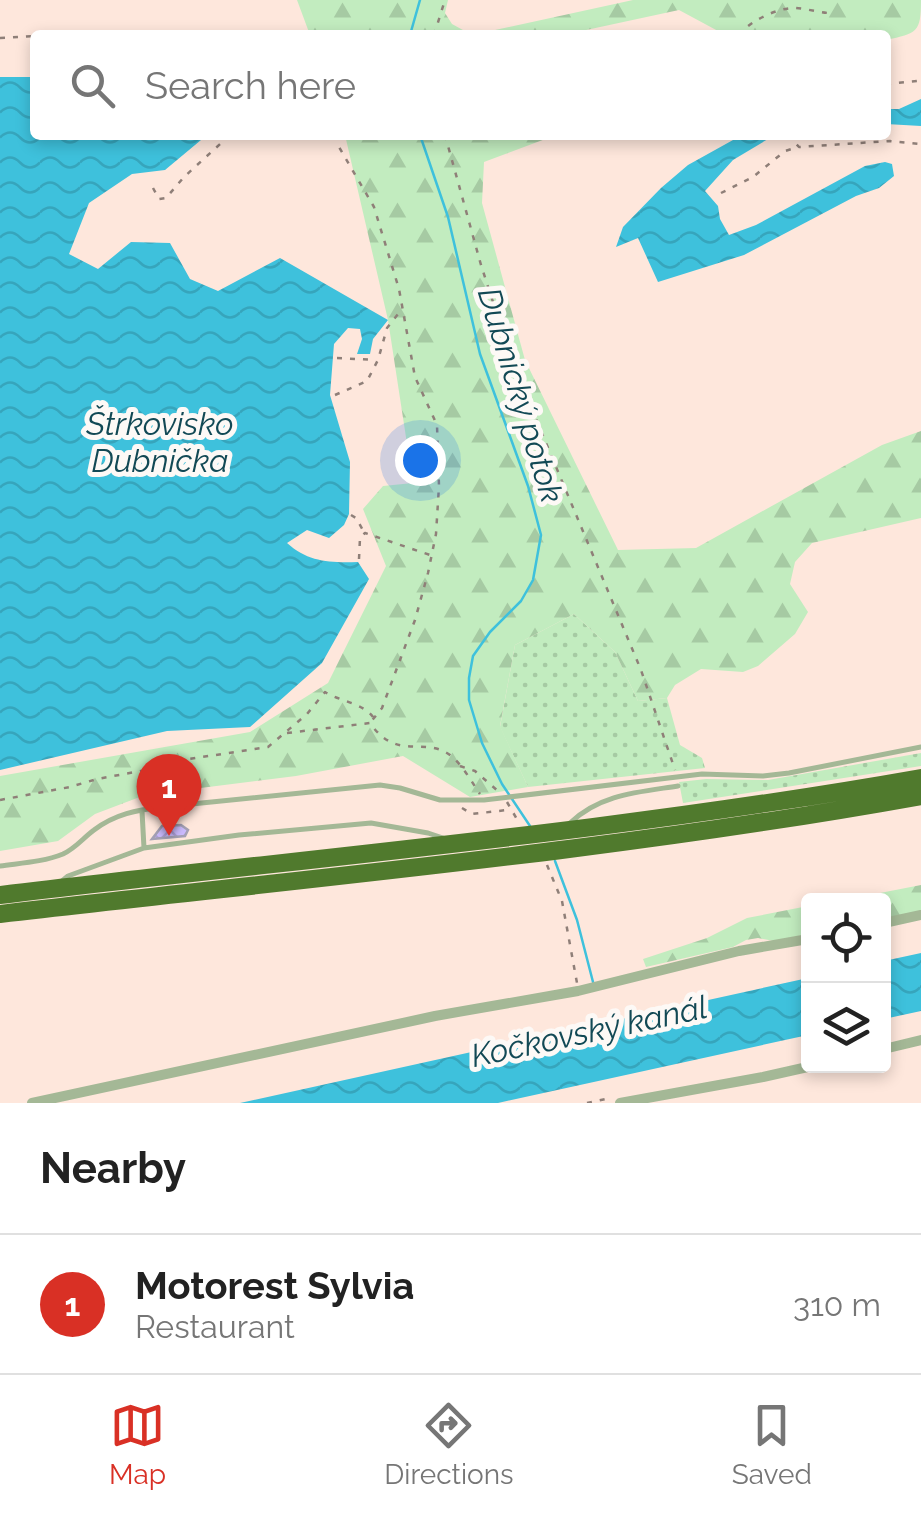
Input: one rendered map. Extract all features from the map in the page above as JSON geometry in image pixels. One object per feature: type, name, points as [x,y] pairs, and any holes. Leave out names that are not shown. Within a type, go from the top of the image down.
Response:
[{"type":"highway","points":[[0,914],[536,854],[556,839],[921,778]]},
{"type":"highway","points":[[0,896],[524,837],[556,839],[828,813],[921,796]]},
{"type":"street","points":[[891,921],[921,915]]},
{"type":"street","points":[[32,1103],[435,1016],[602,986],[739,950],[801,939]]},
{"type":"street","points":[[891,1047],[921,1040]]},
{"type":"street","points":[[626,1102],[801,1068]]},
{"type":"lane","points":[[0,866],[60,855],[112,818],[162,807],[380,786],[453,801],[484,800],[678,776],[762,776],[921,748]]},
{"type":"lane","points":[[556,839],[577,816],[607,799],[678,786]]},
{"type":"lane","points":[[142,810],[144,848]]},
{"type":"lane","points":[[50,889],[68,876],[144,848],[371,822],[463,844]]},
{"type":"path","points":[[436,30],[445,0]]},
{"type":"path","points":[[742,30],[757,20],[792,8],[828,14]]},
{"type":"path","points":[[0,38],[30,36]]},
{"type":"path","points":[[891,84],[921,78]]},
{"type":"path","points":[[154,188],[159,200],[166,198],[225,140]]},
{"type":"path","points":[[286,734],[370,723],[382,708],[415,620],[436,534],[437,424],[415,378],[403,308],[374,207],[339,140]]},
{"type":"path","points":[[445,140],[513,364],[641,670],[678,776]]},
{"type":"path","points":[[793,140],[799,146]]},
{"type":"path","points":[[722,193],[754,177],[785,151],[799,146],[890,141],[921,144]]},
{"type":"path","points":[[335,395],[367,381],[387,328],[403,308]]},
{"type":"path","points":[[337,358],[378,360]]},
{"type":"path","points":[[351,516],[365,533],[431,555]]},
{"type":"path","points":[[359,559],[360,538],[365,533]]},
{"type":"path","points":[[0,800],[189,759],[268,747],[307,714],[324,692],[368,710],[374,718]]},
{"type":"path","points":[[370,723],[392,744],[451,756],[484,800]]},
{"type":"path","points":[[152,768],[162,807]]},
{"type":"path","points":[[453,801],[472,814],[510,809]]},
{"type":"green space","points":[[297,0],[448,0],[445,13],[452,24],[463,30],[308,30]]},
{"type":"green space","points":[[633,0],[921,0],[915,30],[891,39],[891,30],[716,30],[679,10],[586,30],[495,30]]},
{"type":"green space","points":[[346,140],[543,140],[484,162],[482,203],[525,360],[618,550],[696,548],[882,445],[921,431],[921,518],[812,543],[795,562],[790,584],[808,612],[795,634],[758,666],[743,672],[701,669],[675,685],[667,698],[638,701],[615,652],[574,614],[515,645],[500,726],[528,787],[470,797],[403,756],[296,776],[145,795],[95,814],[58,841],[0,851],[0,776],[250,732],[328,683],[386,566],[363,509],[383,486],[413,483],[388,320]]},
{"type":"green space","points":[[574,614],[615,652],[638,701],[667,698],[680,745],[702,758],[705,768],[528,787],[500,727],[515,645]]},
{"type":"green space","points":[[921,753],[921,766],[683,803],[679,782],[768,780]]},
{"type":"green space","points":[[921,885],[921,911],[891,917],[891,893],[880,893]]},
{"type":"green space","points":[[801,907],[801,935],[774,941],[746,940],[733,947],[646,967],[643,959],[707,938],[747,918]]},
{"type":"water","name":"Štrkovisko Dubnička","points":[[0,77],[30,77],[30,140],[201,140],[165,170],[132,174],[89,203],[69,254],[98,269],[131,242],[170,243],[190,279],[218,291],[280,258],[388,320],[373,339],[370,354],[357,354],[362,339],[360,329],[348,328],[334,344],[330,395],[350,462],[349,514],[344,525],[329,538],[307,530],[287,543],[320,560],[358,562],[369,579],[322,663],[250,727],[167,731],[0,770]]},
{"type":"water","points":[[921,99],[921,126],[891,124],[891,109]]},
{"type":"water","points":[[733,140],[766,140],[733,160],[705,191],[718,206],[729,235],[756,225],[865,166],[892,164],[894,176],[879,188],[856,196],[744,255],[658,282],[638,238],[616,247],[623,227],[688,165]]},
{"type":"water","points":[[921,953],[921,1011],[891,1017],[891,959]]},
{"type":"water","name":"Kočkovský kanál","points":[[801,980],[801,1037],[498,1103],[240,1103]]},
{"type":"building","points":[[181,825],[188,830],[185,836],[152,839],[162,826]]},
{"type":"waterway","name":"Dubnický potok","points":[[411,30],[420,0]]},
{"type":"waterway","name":"Dubnický potok","points":[[422,140],[448,217],[480,354],[528,486],[541,535],[533,580],[521,601],[473,656],[469,678],[469,700],[482,743],[502,784],[530,826]]},
{"type":"waterway","name":"Dubnický potok","points":[[555,861],[577,920],[593,982]]},
{"type":"place","name":"Motorest Sylvia","points":[[169,836]]}]
